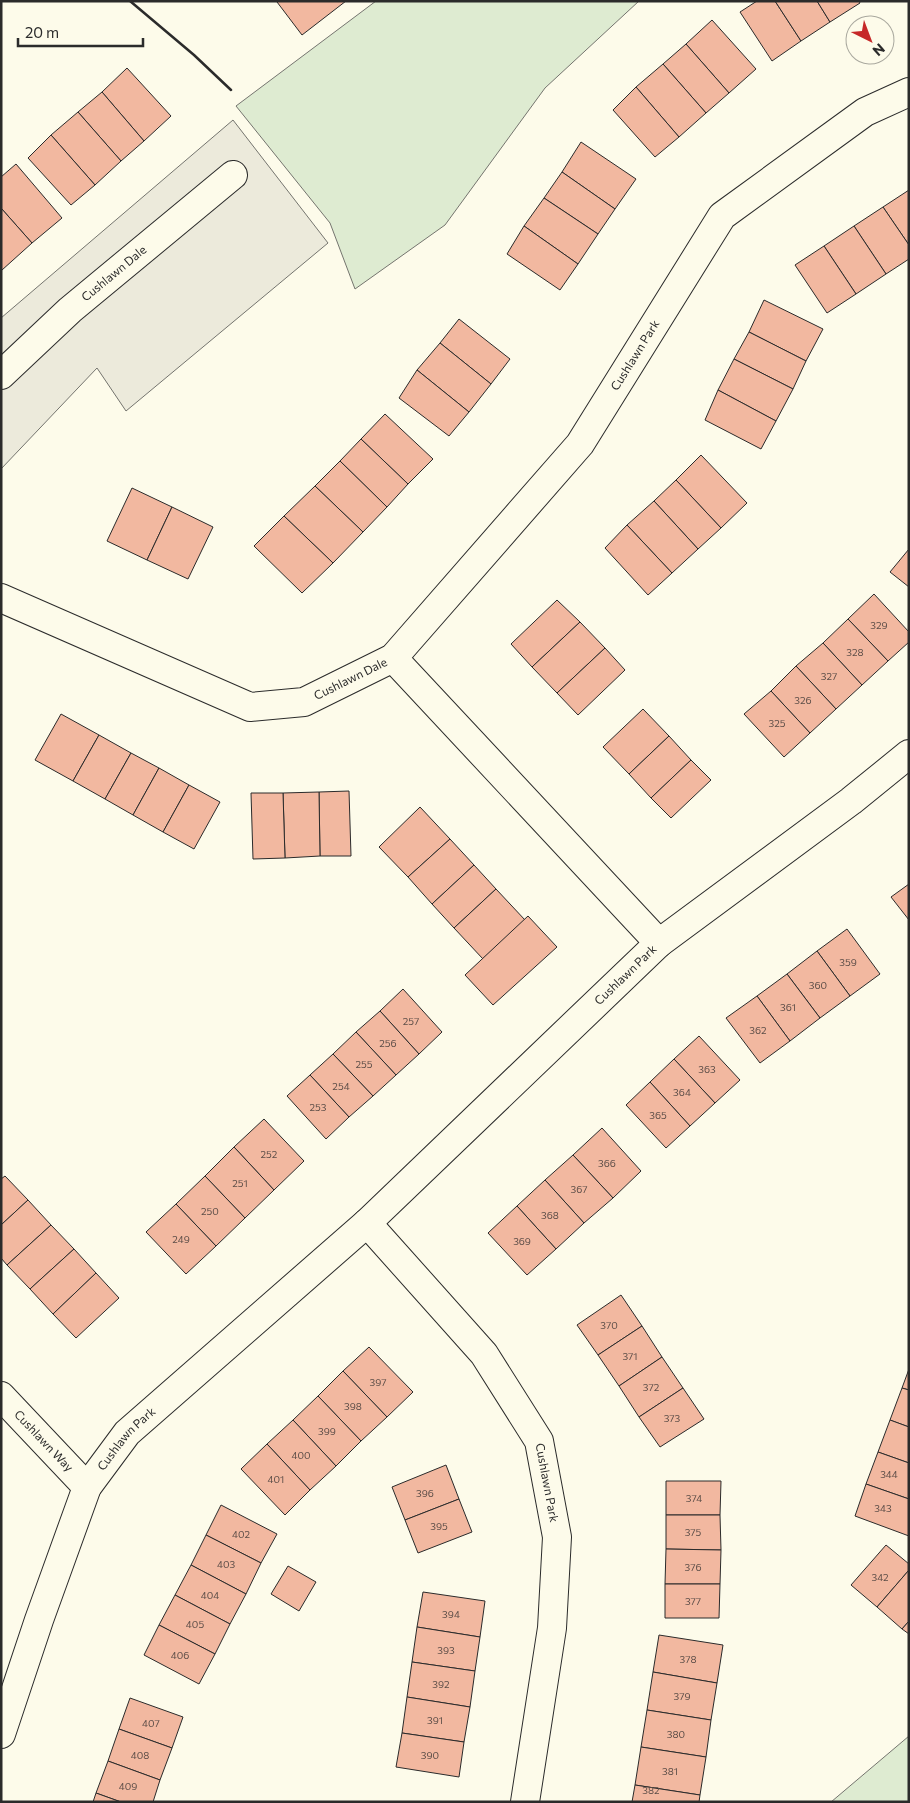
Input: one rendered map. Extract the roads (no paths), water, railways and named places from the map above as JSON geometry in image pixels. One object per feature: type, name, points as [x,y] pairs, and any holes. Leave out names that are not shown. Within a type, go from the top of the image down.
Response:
[{"type":"street","name":"Cushlawn Park","points":[[393,658],[580,444],[722,216],[865,112],[909,92]]},
{"type":"street","name":"Cushlawn Dale","points":[[1,375],[70,310],[233,175]]},
{"type":"street","name":"Cushlawn Dale","points":[[1,598],[250,706],[304,702],[393,658],[659,943]]},
{"type":"street","name":"Cushlawn Park","points":[[1,1734],[39,1620],[87,1487],[127,1433],[367,1223],[659,943],[851,801],[909,754]]},
{"type":"street","name":"Cushlawn Park","points":[[367,1223],[484,1354],[538,1441],[556,1537],[552,1628],[525,1802]]},
{"type":"street","name":"Cushlawn Way","points":[[1,1396],[87,1487]]}]
